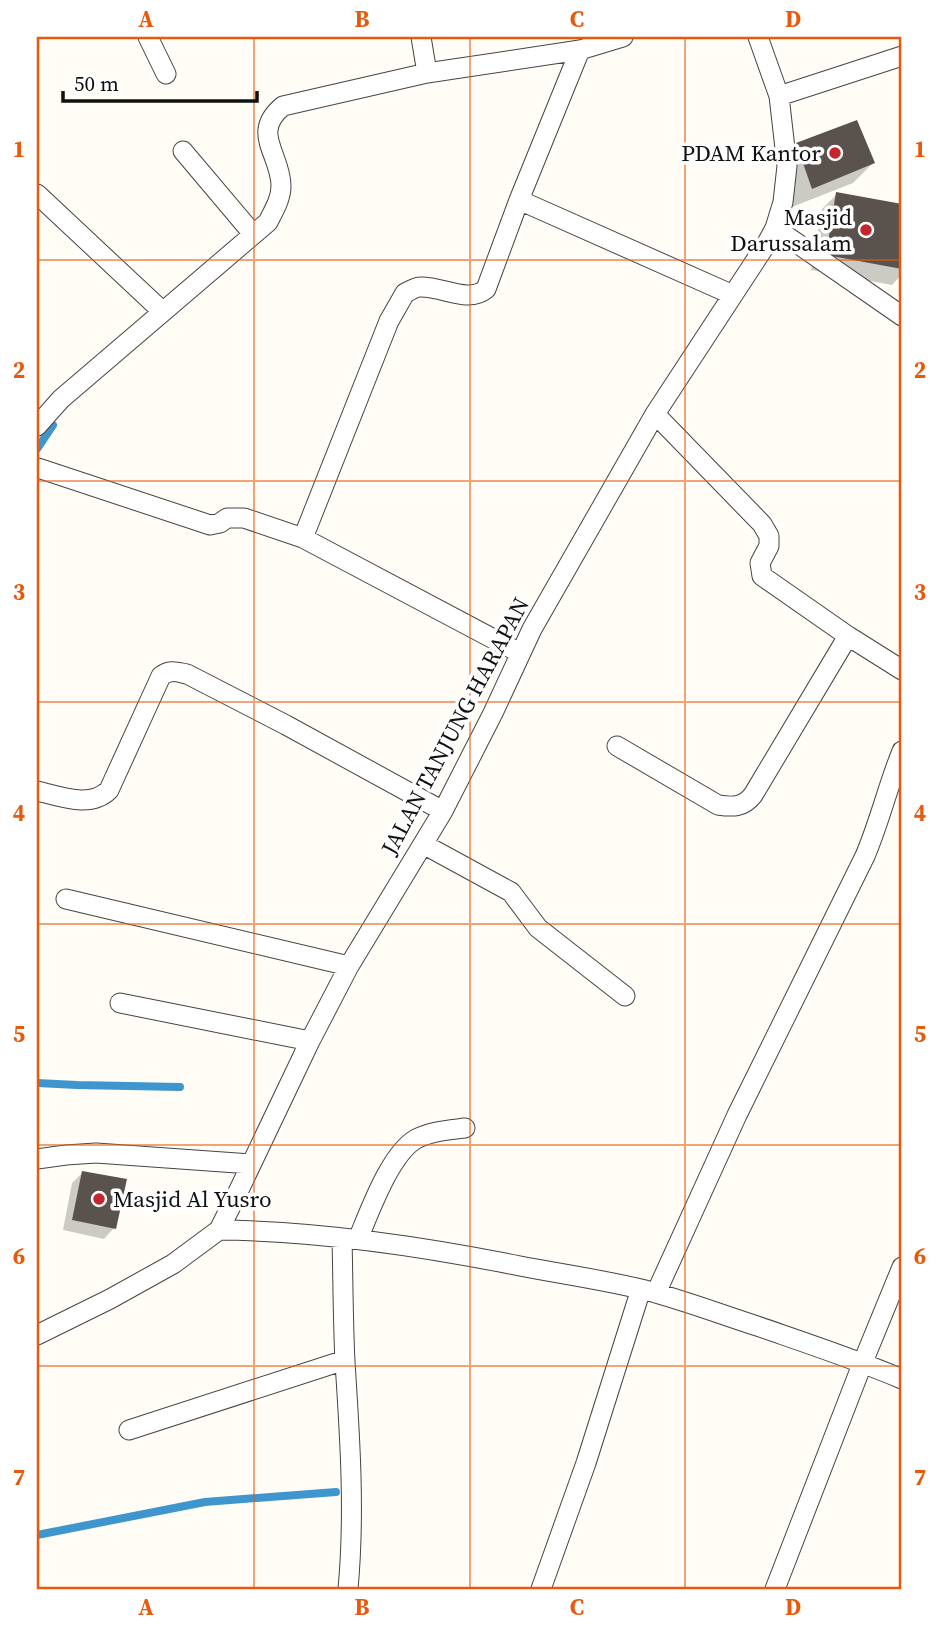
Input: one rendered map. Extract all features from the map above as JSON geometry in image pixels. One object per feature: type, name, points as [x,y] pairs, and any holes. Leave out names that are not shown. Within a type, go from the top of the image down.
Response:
[{"type":"street","points":[[148,37],[166,74]]},
{"type":"street","points":[[421,37],[427,73]]},
{"type":"street","points":[[37,426],[61,398],[268,222],[278,204],[281,186],[267,127],[273,114],[283,106],[427,73],[580,50],[623,37]]},
{"type":"street","name":"JALAN TANJUNG HARAPAN","points":[[37,1335],[173,1264],[219,1230],[349,965],[443,811],[532,629],[655,414],[775,228],[783,202],[787,166],[779,96],[758,37]]},
{"type":"street","points":[[303,538],[389,321],[405,293],[421,287],[462,294],[480,294],[486,289],[580,50]]},
{"type":"street","points":[[779,96],[902,56]]},
{"type":"street","points":[[183,151],[253,234]]},
{"type":"street","points":[[37,194],[162,312]]},
{"type":"street","points":[[519,200],[733,295]]},
{"type":"street","points":[[775,228],[902,316]]},
{"type":"street","points":[[655,414],[762,524],[769,536],[769,547],[760,563],[762,576],[902,670]]},
{"type":"street","points":[[38,468],[210,525],[228,518],[244,518],[303,538],[520,653]]},
{"type":"street","points":[[617,746],[718,805],[736,807],[743,804],[752,795],[848,636]]},
{"type":"street","points":[[37,791],[78,800],[96,799],[110,790],[161,676],[171,671],[187,674],[443,811]]},
{"type":"street","points":[[541,1589],[649,1291],[866,856],[902,751]]},
{"type":"street","points":[[423,844],[511,892],[538,928],[625,996]]},
{"type":"street","points":[[66,899],[349,965]]},
{"type":"street","points":[[120,1003],[310,1041]]},
{"type":"street","points":[[348,1589],[351,1444],[345,1360],[350,1238],[405,1147],[417,1138],[465,1128]]},
{"type":"street","points":[[37,1159],[96,1153],[251,1164]]},
{"type":"street","points":[[219,1230],[350,1238],[467,1255],[649,1291],[863,1362],[902,1379]]},
{"type":"street","points":[[775,1589],[902,1267]]},
{"type":"street","points":[[129,1430],[345,1360]]},
{"type":"building","name":"PDAM Kantor","points":[[857,120],[875,163],[812,189],[796,143]]},
{"type":"building","name":"Masjid Darussalam","points":[[836,192],[902,204],[902,269],[826,255]]},
{"type":"building","name":"Masjid Al Yusro","points":[[82,1171],[127,1179],[116,1229],[72,1220]]},
{"type":"waterway","points":[[37,449],[53,425]]},
{"type":"waterway","points":[[37,1083],[180,1087]]},
{"type":"waterway","points":[[37,1535],[205,1502],[336,1492]]},
{"type":"place","name":"PDAM Kantor","points":[[835,153]]},
{"type":"place","name":"Masjid Darussalam","points":[[866,230]]},
{"type":"place","name":"Masjid Al Yusro","points":[[99,1199]]}]
